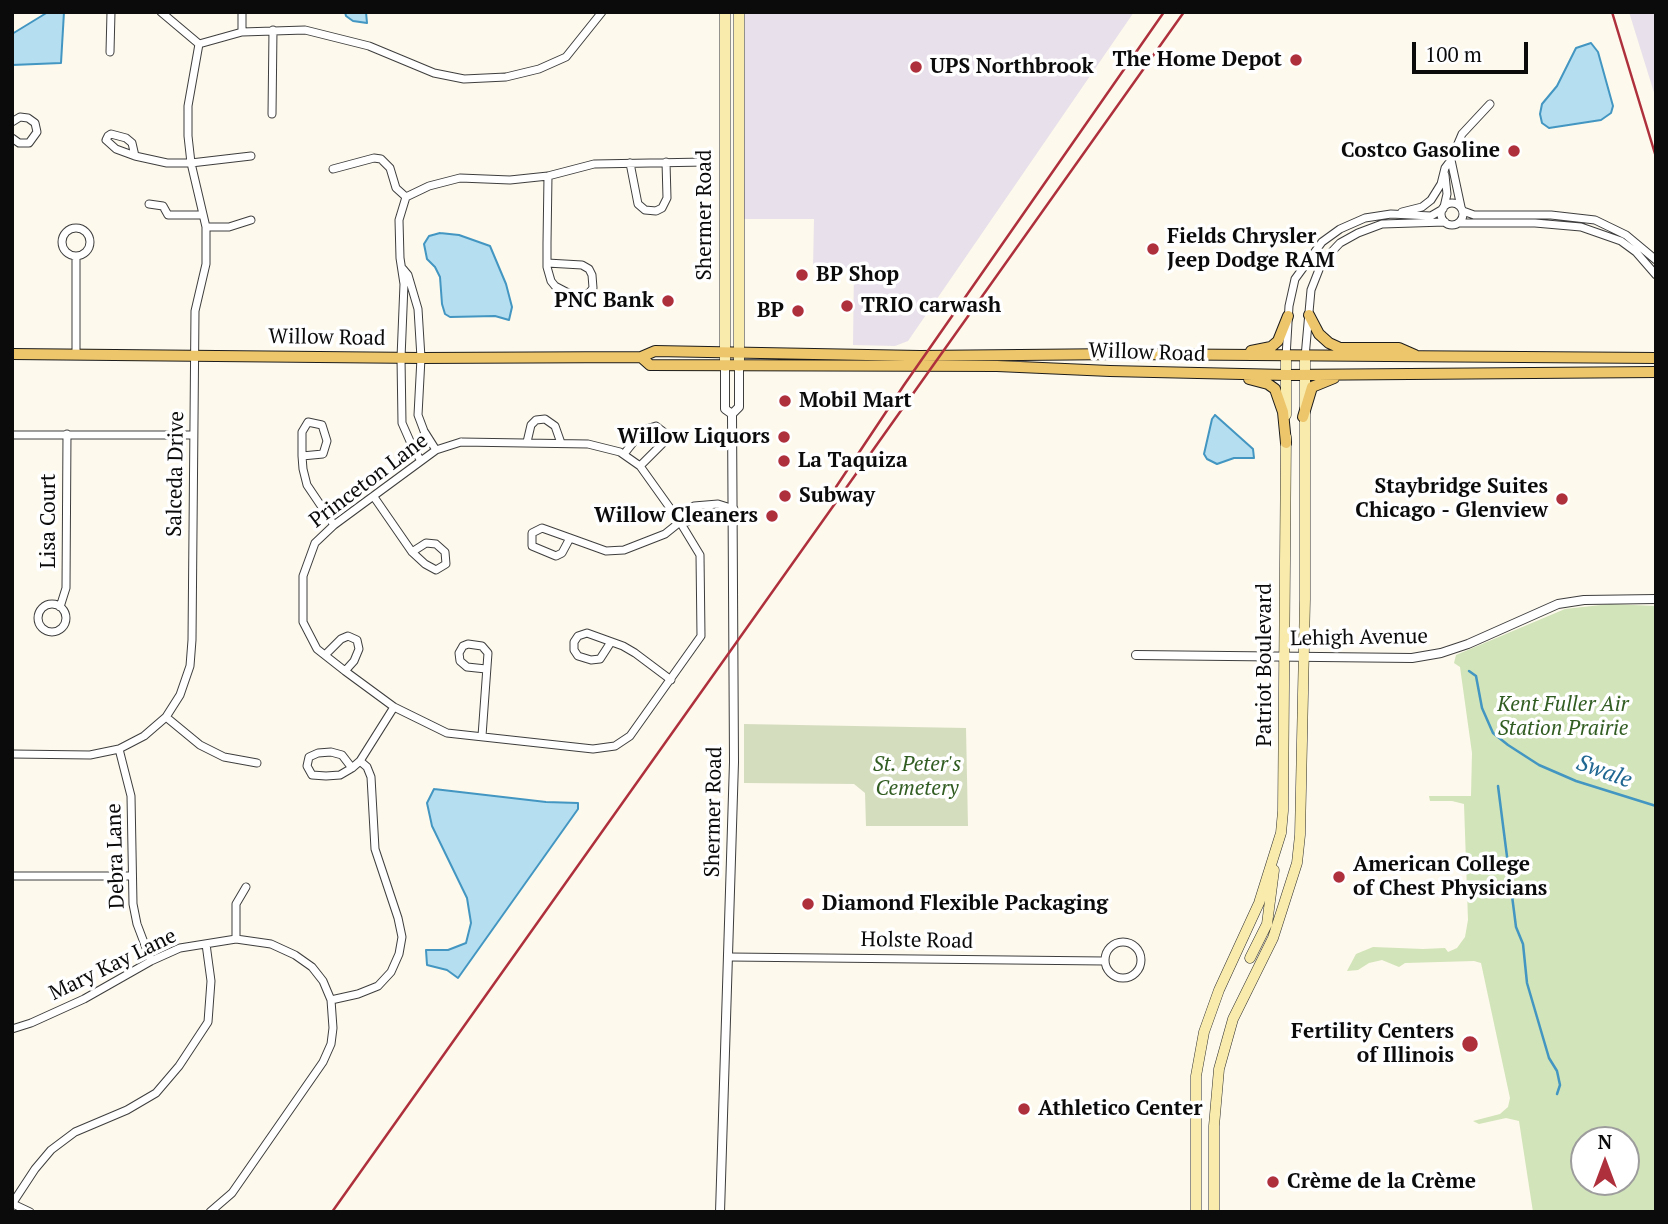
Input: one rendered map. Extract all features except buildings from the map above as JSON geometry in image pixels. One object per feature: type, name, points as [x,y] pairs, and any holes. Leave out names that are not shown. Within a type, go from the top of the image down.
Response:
[{"type":"main road","name":"Shermer Road","points":[[724,366],[725,12]]},
{"type":"main road","name":"Shermer Road","points":[[739,12],[739,366]]},
{"type":"main road","points":[[1309,315],[1319,334],[1340,348],[1399,348],[1420,357]]},
{"type":"main road","points":[[1120,354],[1140,351],[1261,350],[1278,341],[1289,316]]},
{"type":"main road","name":"Willow Road","points":[[12,354],[401,358],[641,357],[655,351],[949,357],[1120,354],[1656,358]]},
{"type":"main road","name":"Willow Road","points":[[641,357],[650,365],[997,366],[1110,372],[1286,375],[1656,372]]},
{"type":"main road","name":"Patriot Boulevard","points":[[1196,1212],[1196,1076],[1199,1054],[1210,1010],[1259,903],[1276,852],[1283,811],[1286,357]]},
{"type":"main road","name":"Patriot Boulevard","points":[[1214,1212],[1214,1126],[1219,1069],[1233,1019],[1273,938],[1297,863],[1302,808],[1304,357]]},
{"type":"main road","points":[[1110,372],[1161,378],[1252,379],[1268,384],[1275,389],[1281,402],[1286,443]]},
{"type":"main road","points":[[1303,416],[1312,387],[1329,379],[1350,375]]},
{"type":"main road","points":[[1250,958],[1267,924],[1276,852]]},
{"type":"main road","points":[[1231,963],[1250,958],[1260,964]]},
{"type":"street","points":[[110,52],[111,12]]},
{"type":"street","points":[[161,12],[199,44],[242,32],[305,30],[369,46],[434,73],[464,79],[506,77],[539,69],[566,57],[601,12]]},
{"type":"street","points":[[242,12],[242,32]]},
{"type":"street","points":[[272,114],[274,30]]},
{"type":"street","name":"Salceda Drive","points":[[166,717],[180,695],[190,666],[192,640],[195,311],[206,264],[206,227],[191,163],[188,106],[199,44]]},
{"type":"street","points":[[1391,214],[1422,207],[1431,200],[1441,184],[1445,168],[1462,134],[1490,104]]},
{"type":"street","points":[[12,122],[20,117],[28,118],[35,123],[37,132],[32,140],[24,144],[12,138]]},
{"type":"street","points":[[135,156],[167,163],[191,163],[251,156]]},
{"type":"street","points":[[333,169],[374,158],[381,159],[390,168],[396,188],[406,197]]},
{"type":"street","points":[[1451,160],[1462,210],[1463,218],[1460,223]]},
{"type":"street","points":[[630,163],[638,204],[645,210],[656,211],[662,208],[667,198],[666,162]]},
{"type":"street","points":[[421,461],[402,423],[404,284],[399,220],[406,197],[429,186],[460,178],[510,180],[548,176],[594,164],[706,162]]},
{"type":"street","points":[[1445,168],[1447,194],[1441,216],[1445,222]]},
{"type":"street","points":[[547,263],[582,265],[589,269],[592,275],[593,288],[582,295],[568,294],[551,281],[547,263],[548,176]]},
{"type":"street","name":"Patriot Boulevard","points":[[1286,357],[1295,279],[1322,242],[1354,222],[1391,214],[1431,216],[1454,203],[1474,215],[1551,215],[1595,220],[1626,235],[1656,260]]},
{"type":"street","points":[[149,204],[163,206],[168,215],[202,215]]},
{"type":"street","points":[[206,227],[229,227],[251,220]]},
{"type":"street","name":"Patriot Boulevard","points":[[1304,357],[1311,290],[1322,262],[1340,243],[1382,223],[1535,223],[1581,227],[1621,241],[1636,252],[1656,275]]},
{"type":"street","points":[[77,228],[89,235],[90,245],[85,253],[76,257],[68,254],[62,242],[68,230],[77,228]]},
{"type":"street","points":[[76,257],[76,354]]},
{"type":"street","points":[[401,267],[408,275],[416,303],[421,358],[418,415],[436,450]]},
{"type":"street","points":[[404,304],[416,303]]},
{"type":"street","name":"Shermer Road","points":[[724,366],[725,409],[732,414]]},
{"type":"street","name":"Shermer Road","points":[[720,1212],[734,762],[732,414],[739,407],[739,366]]},
{"type":"street","points":[[527,442],[531,425],[536,420],[545,419],[555,426],[561,443]]},
{"type":"street","points":[[302,456],[323,454],[327,441],[322,425],[308,422],[302,432],[302,456],[307,485],[334,525]]},
{"type":"street","points":[[624,454],[643,430],[656,426],[665,432],[666,440],[640,466]]},
{"type":"street","name":"Lisa Court","points":[[61,607],[66,588],[66,434]]},
{"type":"street","points":[[12,435],[193,435]]},
{"type":"street","name":"Princeton Lane","points":[[461,442],[527,442],[588,444],[624,454],[640,466],[700,555],[701,636],[630,736],[615,746],[593,749],[447,733],[394,707],[317,649],[303,622],[303,576],[315,543],[334,525],[436,450],[461,442]]},
{"type":"street","points":[[374,497],[412,552],[433,569],[440,569],[446,564],[445,552],[436,544],[426,543],[412,552]]},
{"type":"street","points":[[570,538],[562,554],[556,556],[532,546],[532,533],[542,528],[570,538],[606,551],[624,550],[665,534],[680,522],[687,522],[700,514],[734,509]]},
{"type":"street","name":"Lehigh Avenue","points":[[1136,655],[1412,658],[1441,653],[1471,643],[1558,604],[1584,600],[1656,599]]},
{"type":"street","name":"Lisa Court","points":[[52,604],[61,607],[66,614],[66,623],[60,630],[46,631],[40,624],[40,611],[52,604]]},
{"type":"street","points":[[611,642],[600,659],[591,660],[579,656],[574,650],[574,642],[587,633],[611,642],[635,653],[671,680]]},
{"type":"street","points":[[325,656],[341,639],[348,636],[357,640],[359,649],[354,661],[345,671]]},
{"type":"street","points":[[482,736],[488,653],[482,646],[463,646],[459,653],[460,661],[467,667],[486,669]]},
{"type":"street","points":[[352,768],[342,755],[331,752],[318,752],[309,757],[307,766],[313,775],[326,776],[340,775],[352,768],[360,761],[394,707]]},
{"type":"street","points":[[12,754],[90,755],[119,749],[144,736],[166,717],[200,745],[224,757],[257,763]]},
{"type":"street","name":"Debra Lane","points":[[119,749],[131,796],[133,904],[137,924],[151,961]]},
{"type":"street","points":[[331,1000],[358,994],[377,986],[391,972],[399,954],[402,937],[374,849],[371,777],[367,767],[360,761]]},
{"type":"street","points":[[12,876],[132,876]]},
{"type":"street","points":[[236,939],[236,904],[246,887]]},
{"type":"street","name":"Mary Kay Lane","points":[[12,1029],[84,999],[151,961],[180,948],[236,939],[271,944],[295,955],[312,967],[323,981],[331,1000],[331,1044],[323,1062],[232,1193],[210,1212]]},
{"type":"street","points":[[1121,942],[1132,944],[1140,953],[1141,959],[1139,970],[1124,978],[1112,975],[1104,961],[1110,947],[1121,942]]},
{"type":"street","points":[[30,1212],[13,1204],[35,1169],[51,1150],[75,1132],[127,1110],[156,1093],[179,1066],[208,1022],[211,992],[206,944]]},
{"type":"street","name":"Holste Road","points":[[730,957],[1104,961]]},
{"type":"shaded area","points":[[745,12],[1134,12],[908,341],[895,346],[853,345],[854,268],[813,268],[814,219],[744,219]]},
{"type":"shaded area","points":[[1629,12],[1656,12],[1656,99]]},
{"type":"green space","name":"Kent Fuller Air Station Prairie","points":[[1610,604],[1656,606],[1656,1212],[1533,1212],[1519,1121],[1506,1118],[1479,1124],[1473,1121],[1500,1114],[1508,1107],[1510,1098],[1481,963],[1405,963],[1399,967],[1382,960],[1369,963],[1358,970],[1347,971],[1356,954],[1373,947],[1445,948],[1448,952],[1457,948],[1465,937],[1468,920],[1464,804],[1430,801],[1429,796],[1471,796],[1472,753],[1460,667],[1454,663],[1456,655],[1565,609]]},
{"type":"green space","name":"St. Peter's Cemetery","points":[[744,724],[966,728],[968,826],[866,826],[865,793],[854,784],[744,783]]},
{"type":"water","points":[[48,12],[64,12],[61,63],[12,65],[12,34]]},
{"type":"water","points":[[345,12],[366,12],[367,23],[353,21]]},
{"type":"water","points":[[1591,43],[1598,52],[1613,106],[1611,113],[1601,120],[1549,128],[1542,123],[1542,104],[1557,86],[1576,48]]},
{"type":"water","points":[[440,233],[459,235],[490,246],[506,284],[512,307],[509,320],[495,316],[450,317],[445,314],[440,277],[427,259],[424,244],[429,236]]},
{"type":"water","points":[[1215,415],[1253,449],[1254,458],[1234,458],[1217,464],[1207,459],[1204,454]]},
{"type":"water","points":[[434,789],[546,802],[578,803],[578,809],[458,978],[447,970],[427,965],[426,950],[448,950],[466,943],[471,923],[467,898],[432,826],[427,803]]},
{"type":"waterway","name":"Swale","points":[[1469,671],[1476,676],[1482,708],[1493,733],[1508,745],[1539,765],[1576,781],[1656,806]]},
{"type":"waterway","points":[[1498,786],[1516,927],[1523,944],[1527,983],[1549,1058],[1557,1071],[1560,1085],[1557,1094]]},
{"type":"railway","points":[[836,487],[1164,12]]},
{"type":"railway","points":[[332,1212],[1184,12]]},
{"type":"railway","points":[[1612,12],[1656,157]]},
{"type":"place","name":"The Home Depot","points":[[1296,60]]},
{"type":"place","name":"UPS Northbrook","points":[[916,67]]},
{"type":"place","name":"Costco Gasoline","points":[[1514,151]]},
{"type":"place","name":"Fields Chrysler Jeep Dodge RAM","points":[[1153,249]]},
{"type":"place","name":"BP Shop","points":[[802,275]]},
{"type":"place","name":"PNC Bank","points":[[668,301]]},
{"type":"place","name":"TRIO carwash","points":[[847,306]]},
{"type":"place","name":"BP","points":[[798,311]]},
{"type":"place","name":"Mobil Mart","points":[[785,401]]},
{"type":"place","name":"Willow Liquors","points":[[784,437]]},
{"type":"place","name":"La Taquiza","points":[[784,461]]},
{"type":"place","name":"Subway","points":[[785,496]]},
{"type":"place","name":"Staybridge Suites Chicago - Glenview","points":[[1562,499]]},
{"type":"place","name":"Willow Cleaners","points":[[772,516]]},
{"type":"place","name":"American College of Chest Physicians","points":[[1339,877]]},
{"type":"place","name":"Diamond Flexible Packaging","points":[[808,904]]},
{"type":"place","name":"Fertility Centers of Illinois","points":[[1470,1044]]},
{"type":"place","name":"Athletico Center","points":[[1024,1109]]},
{"type":"place","name":"Crème de la Crème","points":[[1273,1182]]}]
